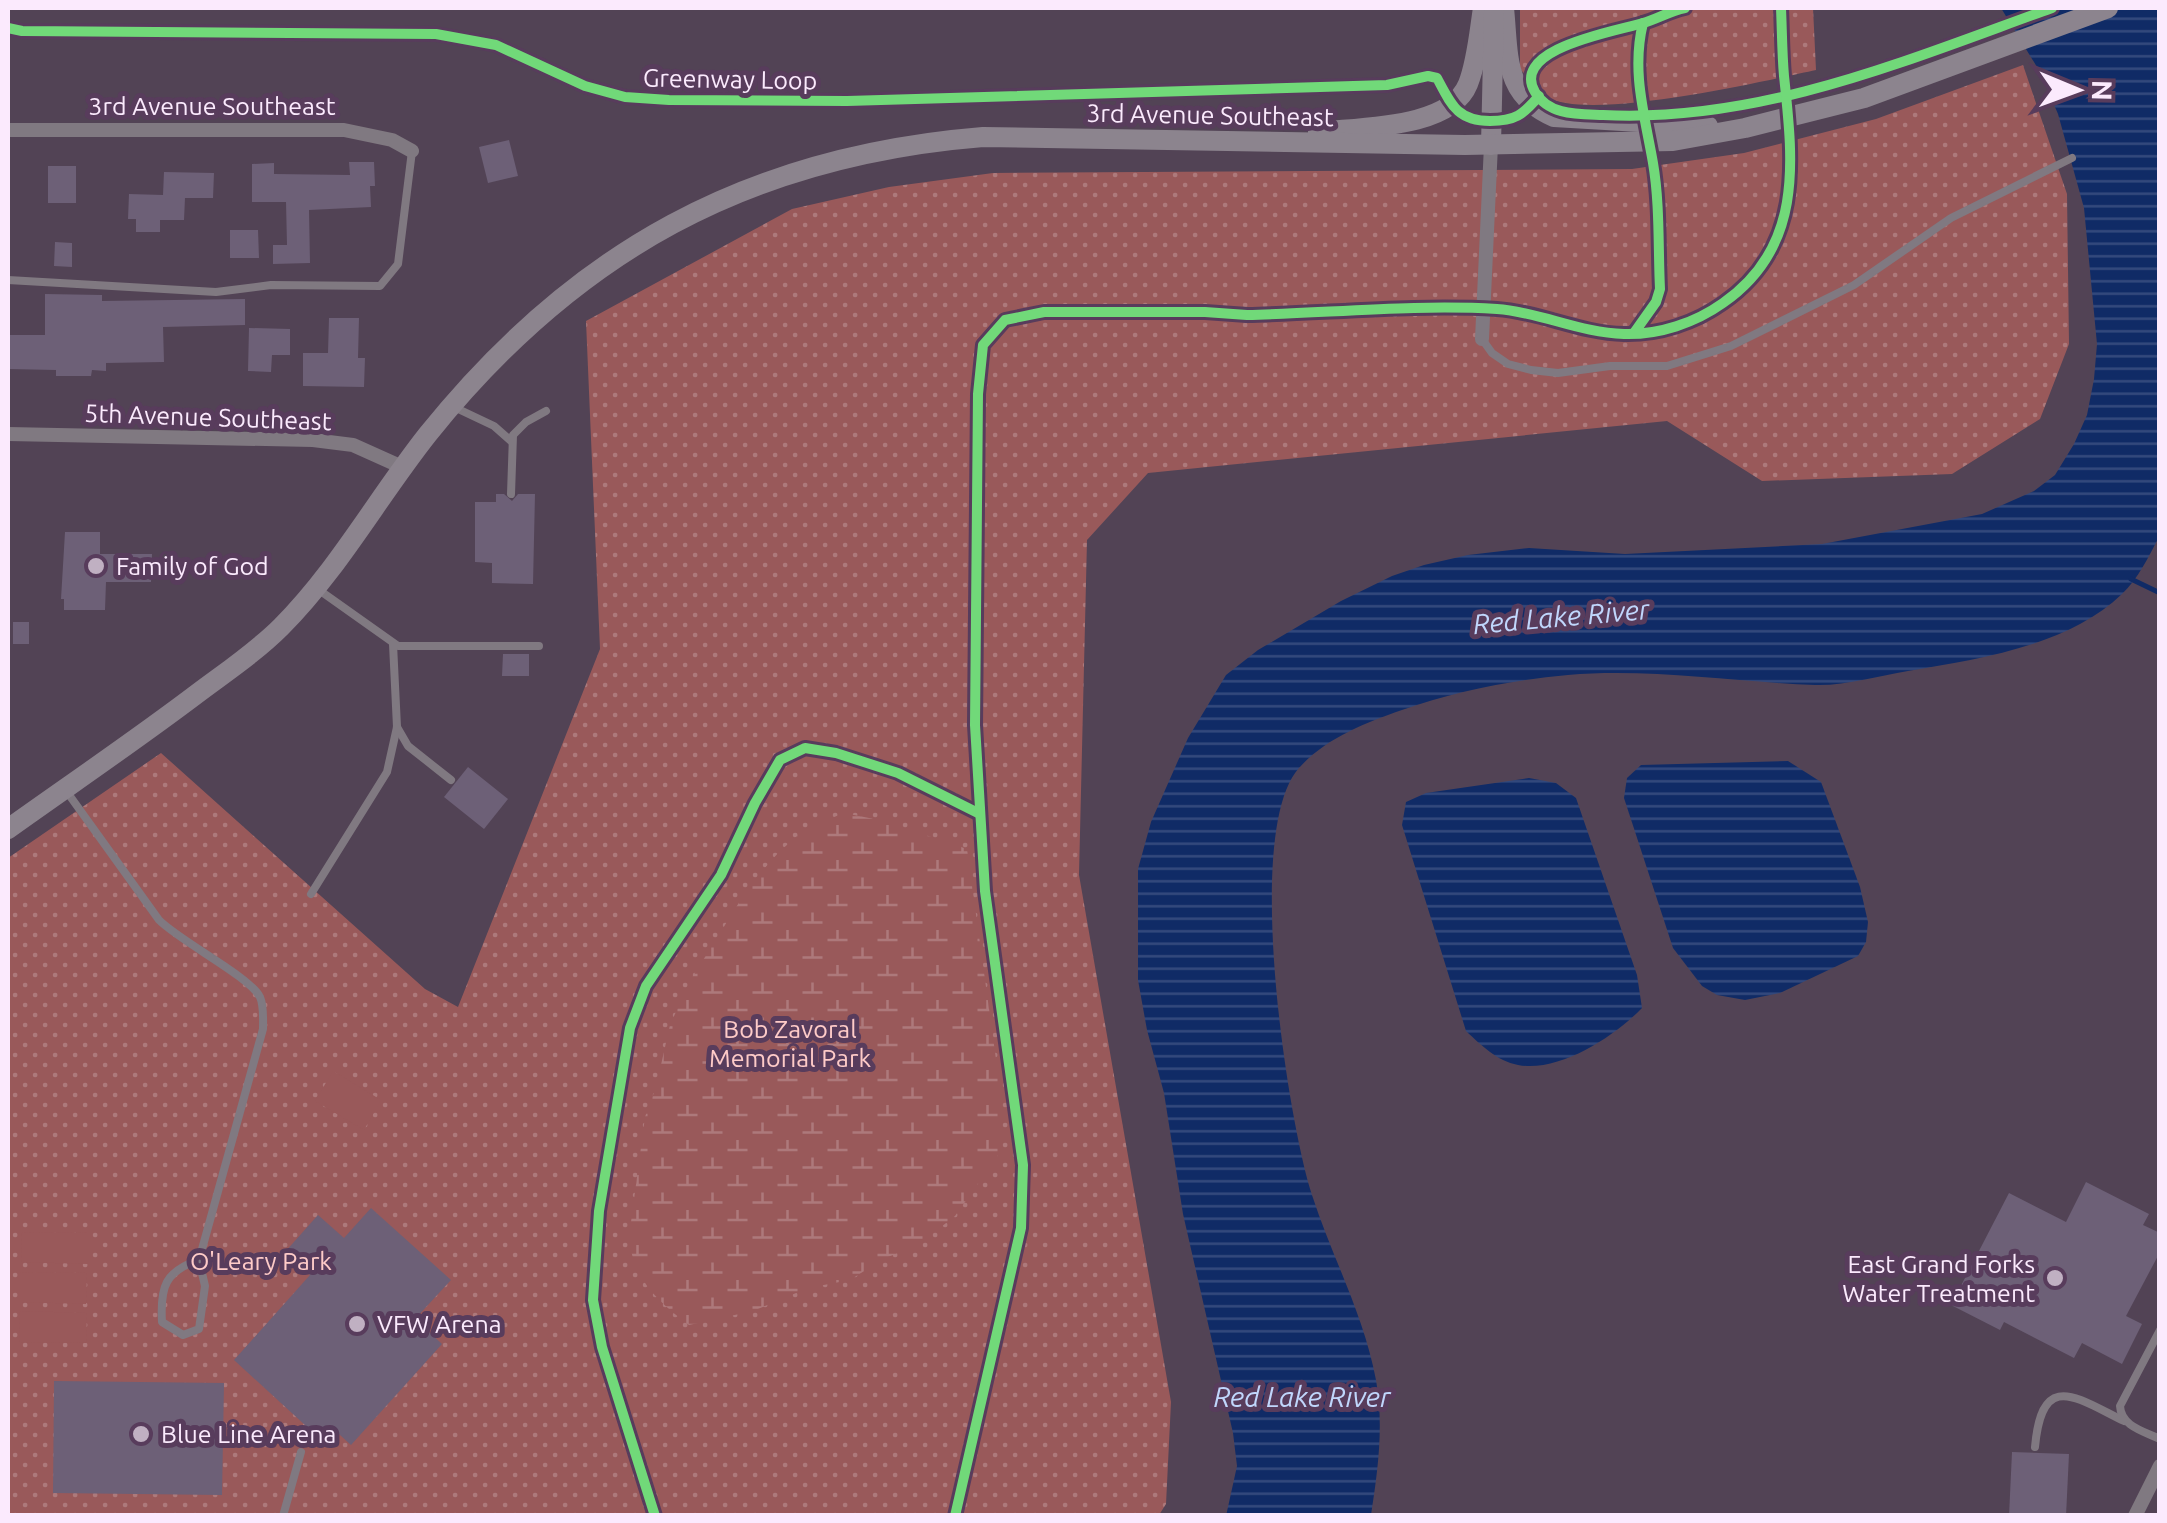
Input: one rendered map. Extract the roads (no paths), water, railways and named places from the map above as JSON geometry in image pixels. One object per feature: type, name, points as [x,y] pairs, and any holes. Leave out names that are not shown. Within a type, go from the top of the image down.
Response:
[{"type":"street","points":[[1253,141],[1433,116],[1454,106],[1467,86],[1483,8]]},
{"type":"street","points":[[1482,339],[1494,8]]},
{"type":"street","points":[[1504,8],[1511,74],[1518,92],[1532,105],[1554,116],[1646,133]]},
{"type":"street","name":"3rd Avenue Southeast","points":[[8,829],[263,644],[316,588],[452,406],[526,326],[610,260],[712,203],[792,172],[859,154],[920,142],[983,137],[1491,145],[1745,128],[1864,98],[2108,8]]},
{"type":"street","name":"3rd Avenue Southeast","points":[[8,130],[344,130],[392,140],[412,151]]},
{"type":"street","name":"5th Avenue Southeast","points":[[8,434],[314,440],[353,445],[402,468]]},
{"type":"street","points":[[2135,1516],[2160,1466]]},
{"type":"lane","points":[[8,280],[216,292],[271,285],[380,286],[398,264],[412,151]]},
{"type":"lane","points":[[1482,339],[1492,354],[1508,364],[1531,370],[1667,366],[1730,346],[1854,286],[1951,218],[2072,158]]},
{"type":"lane","points":[[452,406],[494,426],[511,441]]},
{"type":"lane","points":[[511,494],[511,441],[519,428],[546,411]]},
{"type":"lane","points":[[316,588],[393,644],[539,646]]},
{"type":"lane","points":[[311,894],[387,772],[397,728],[393,644]]},
{"type":"lane","points":[[397,728],[408,746],[451,780]]},
{"type":"lane","points":[[64,789],[159,920],[175,936],[248,984],[260,997],[263,1029],[198,1260],[205,1286],[199,1330],[183,1335],[162,1322],[166,1281],[177,1267],[198,1260]]},
{"type":"lane","points":[[2124,1421],[2120,1406],[2160,1330]]},
{"type":"lane","points":[[2035,1447],[2040,1410],[2060,1395],[2074,1396],[2160,1440]]},
{"type":"lane","points":[[283,1516],[301,1452]]},
{"type":"water","name":"Red Lake River","points":[[2001,8],[2158,8],[2160,12],[2159,537],[2133,581],[2100,612],[2021,648],[1826,685],[1630,673],[1505,683],[1442,697],[1374,720],[1334,740],[1299,768],[1282,801],[1274,850],[1272,910],[1282,1042],[1312,1195],[1371,1356],[1380,1414],[1378,1464],[1371,1515],[1226,1516],[1237,1466],[1233,1433],[1183,1214],[1164,1093],[1138,980],[1138,869],[1151,822],[1188,738],[1226,675],[1258,650],[1341,601],[1424,565],[1529,548],[1625,554],[1822,544],[1982,514],[2034,491],[2055,475],[2087,415],[2094,379],[2097,344],[2084,208],[2058,114],[2040,72]]},
{"type":"water","points":[[1788,761],[1821,782],[1860,887],[1868,922],[1866,942],[1858,956],[1780,993],[1745,1000],[1717,995],[1702,986],[1673,948],[1624,798],[1627,778],[1641,765]]},
{"type":"water","points":[[1529,778],[1556,783],[1576,798],[1637,975],[1642,1008],[1585,1050],[1534,1066],[1503,1060],[1466,1031],[1402,825],[1406,802],[1426,793]]},
{"type":"waterway","points":[[2131,579],[2160,593]]},
{"type":"place","name":"Family of God","points":[[96,566]]},
{"type":"place","name":"East Grand Forks Water Treatment","points":[[2055,1278]]},
{"type":"place","name":"VFW Arena","points":[[357,1324]]},
{"type":"place","name":"Blue Line Arena","points":[[141,1434]]},
{"type":"park label","name":"Bob Zavoral Memorial Park","points":[[790,1044]]},
{"type":"park label","name":"O'Leary Park","points":[[261,1261]]}]
